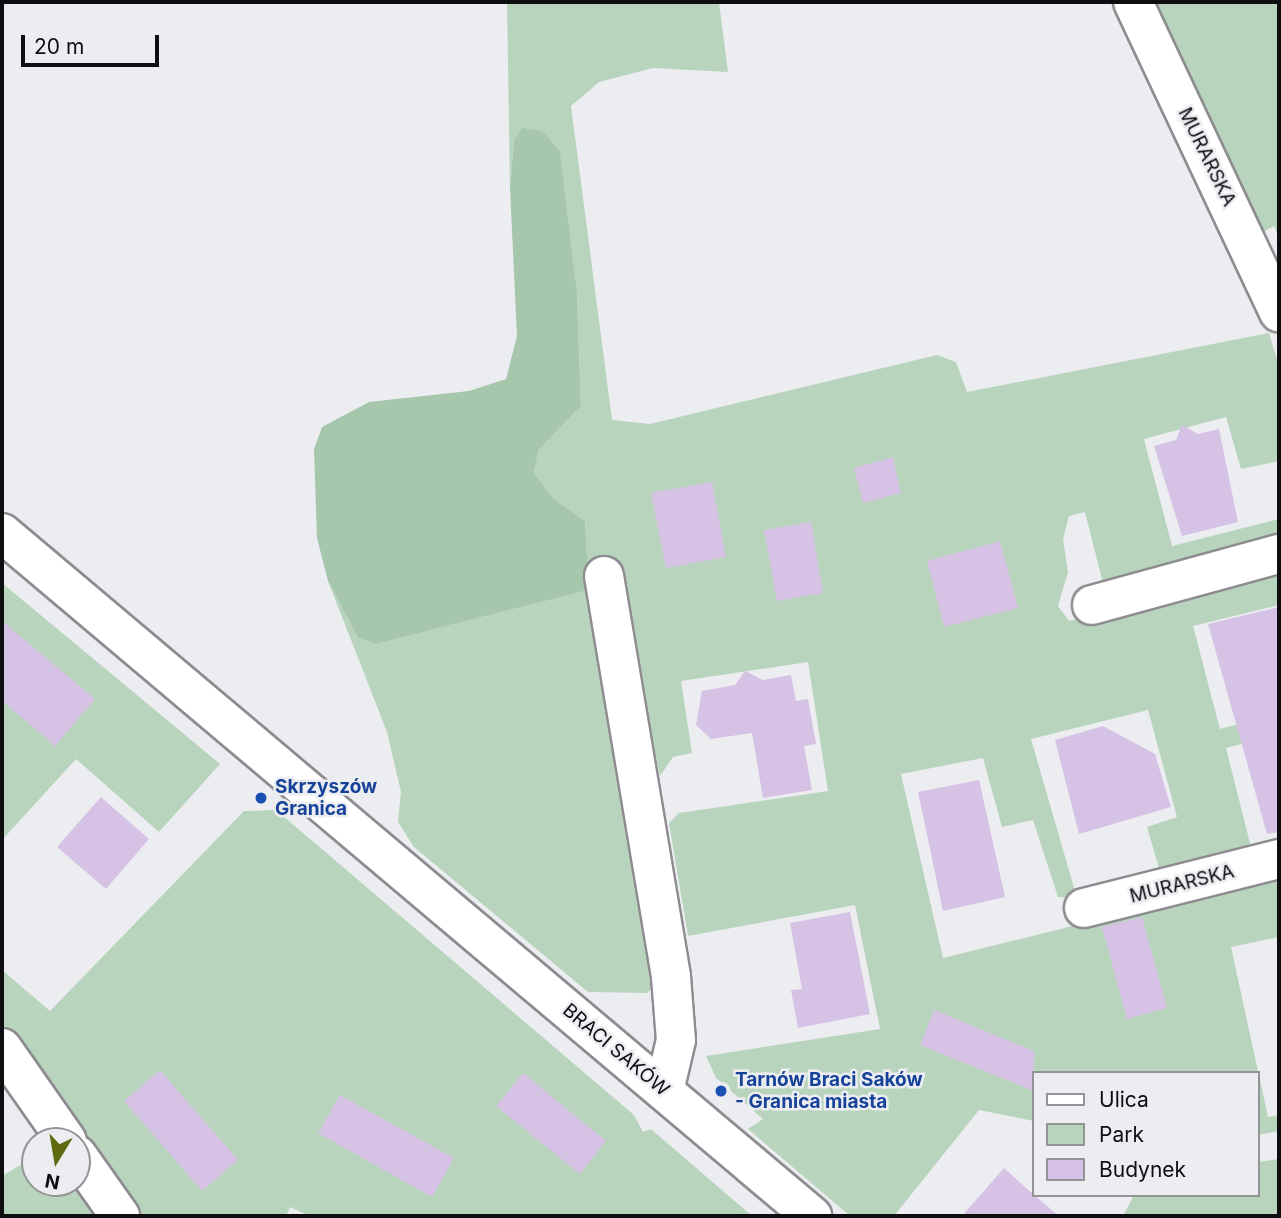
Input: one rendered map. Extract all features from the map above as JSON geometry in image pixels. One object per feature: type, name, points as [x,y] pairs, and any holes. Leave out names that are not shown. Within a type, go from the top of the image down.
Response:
[{"type":"street","name":"MURARSKA","points":[[1133,2],[1279,312]]},
{"type":"street","name":"BRACI SAKÓW","points":[[2,533],[812,1216]]},
{"type":"street","points":[[1092,606],[1279,554]]},
{"type":"street","points":[[604,576],[671,977],[676,1040],[664,1091]]},
{"type":"street","name":"MURARSKA","points":[[1084,908],[1279,859]]},
{"type":"street","points":[[2,1048],[57,1127]]},
{"type":"street","points":[[91,1175],[120,1216]]},
{"type":"green space","points":[[507,2],[719,2],[728,72],[653,68],[599,82],[571,106],[612,420],[650,424],[937,355],[956,362],[967,392],[1269,333],[1279,366],[1279,461],[1241,469],[1226,417],[1144,439],[1172,546],[1279,519],[1279,538],[1104,587],[1085,512],[1069,516],[1063,539],[1068,572],[1058,606],[1069,621],[1279,566],[1279,605],[1193,626],[1220,729],[1279,713],[1279,734],[1226,748],[1252,851],[1161,875],[1147,827],[1177,817],[1148,710],[1031,739],[1077,898],[1058,897],[1033,820],[1002,827],[983,758],[901,774],[943,958],[1279,875],[1279,937],[1231,947],[1258,1071],[1032,1071],[1032,1121],[979,1110],[894,1216],[850,1216],[748,1129],[763,1119],[716,1078],[706,1056],[880,1029],[855,905],[688,936],[669,823],[679,813],[828,791],[808,662],[681,681],[692,753],[673,757],[660,776],[627,627],[588,575],[585,521],[554,499],[534,473],[537,450],[581,406],[577,292],[560,152],[514,140],[510,188]]},
{"type":"green space","points":[[1153,2],[1279,2],[1279,237],[1274,226],[1263,232]]},
{"type":"green space","points":[[522,128],[542,131],[560,151],[577,292],[581,406],[538,450],[534,473],[554,499],[585,521],[589,590],[376,644],[358,638],[328,581],[317,538],[314,449],[322,427],[369,402],[469,391],[506,379],[517,336],[510,188],[514,140]]},
{"type":"green space","points":[[328,581],[358,638],[376,644],[589,590],[660,981],[647,993],[588,992],[414,847],[398,822],[401,792],[387,732]]},
{"type":"green space","points":[[2,583],[220,764],[159,832],[76,759],[2,840]]},
{"type":"green space","points":[[276,810],[634,1115],[643,1132],[651,1129],[752,1216],[310,1216],[290,1207],[286,1216],[139,1216],[91,1151],[91,1127],[73,1127],[2,1031],[2,970],[50,1011],[244,811]]},
{"type":"green space","points":[[1260,1080],[1268,1117],[1279,1115],[1279,1131],[1260,1135]]},
{"type":"green space","points":[[1279,1159],[1279,1216],[1123,1216],[1133,1197],[1260,1197],[1260,1162]]},
{"type":"green space","points":[[21,1164],[21,1197],[89,1197],[105,1216],[2,1216],[2,1176]]},
{"type":"building","points":[[1182,425],[1198,434],[1219,429],[1238,522],[1182,536],[1154,446],[1176,440]]},
{"type":"building","points":[[893,457],[901,493],[863,503],[854,468]]},
{"type":"building","points":[[712,482],[726,557],[666,568],[651,493]]},
{"type":"building","points":[[811,522],[823,593],[777,601],[764,530]]},
{"type":"building","points":[[1000,541],[1018,608],[944,627],[927,561]]},
{"type":"building","points":[[1279,607],[1279,832],[1267,834],[1208,624]]},
{"type":"building","points":[[2,621],[95,699],[55,746],[2,701]]},
{"type":"building","points":[[745,671],[763,680],[791,675],[796,701],[808,699],[816,744],[804,746],[812,790],[763,798],[752,733],[711,739],[696,725],[702,691],[735,685]]},
{"type":"building","points":[[1103,726],[1155,754],[1171,807],[1079,834],[1055,740]]},
{"type":"building","points":[[979,780],[1005,897],[943,911],[918,792]]},
{"type":"building","points":[[101,797],[149,839],[106,889],[57,847]]},
{"type":"building","points":[[850,912],[870,1014],[798,1028],[791,990],[802,989],[790,923]]},
{"type":"building","points":[[1142,917],[1167,1008],[1127,1019],[1102,927]]},
{"type":"building","points":[[934,1010],[1034,1051],[1032,1090],[920,1045]]},
{"type":"building","points":[[160,1070],[238,1160],[202,1191],[124,1101]]},
{"type":"building","points":[[523,1073],[606,1141],[580,1174],[496,1106]]},
{"type":"building","points":[[340,1095],[454,1158],[432,1197],[318,1133]]},
{"type":"building","points":[[1004,1168],[1032,1193],[1032,1197],[1036,1197],[1059,1216],[962,1216]]},
{"type":"place","name":"Skrzyszów Granica","points":[[261,798]]},
{"type":"place","name":"Tarnów Braci Saków - Granica miasta","points":[[721,1091]]}]
